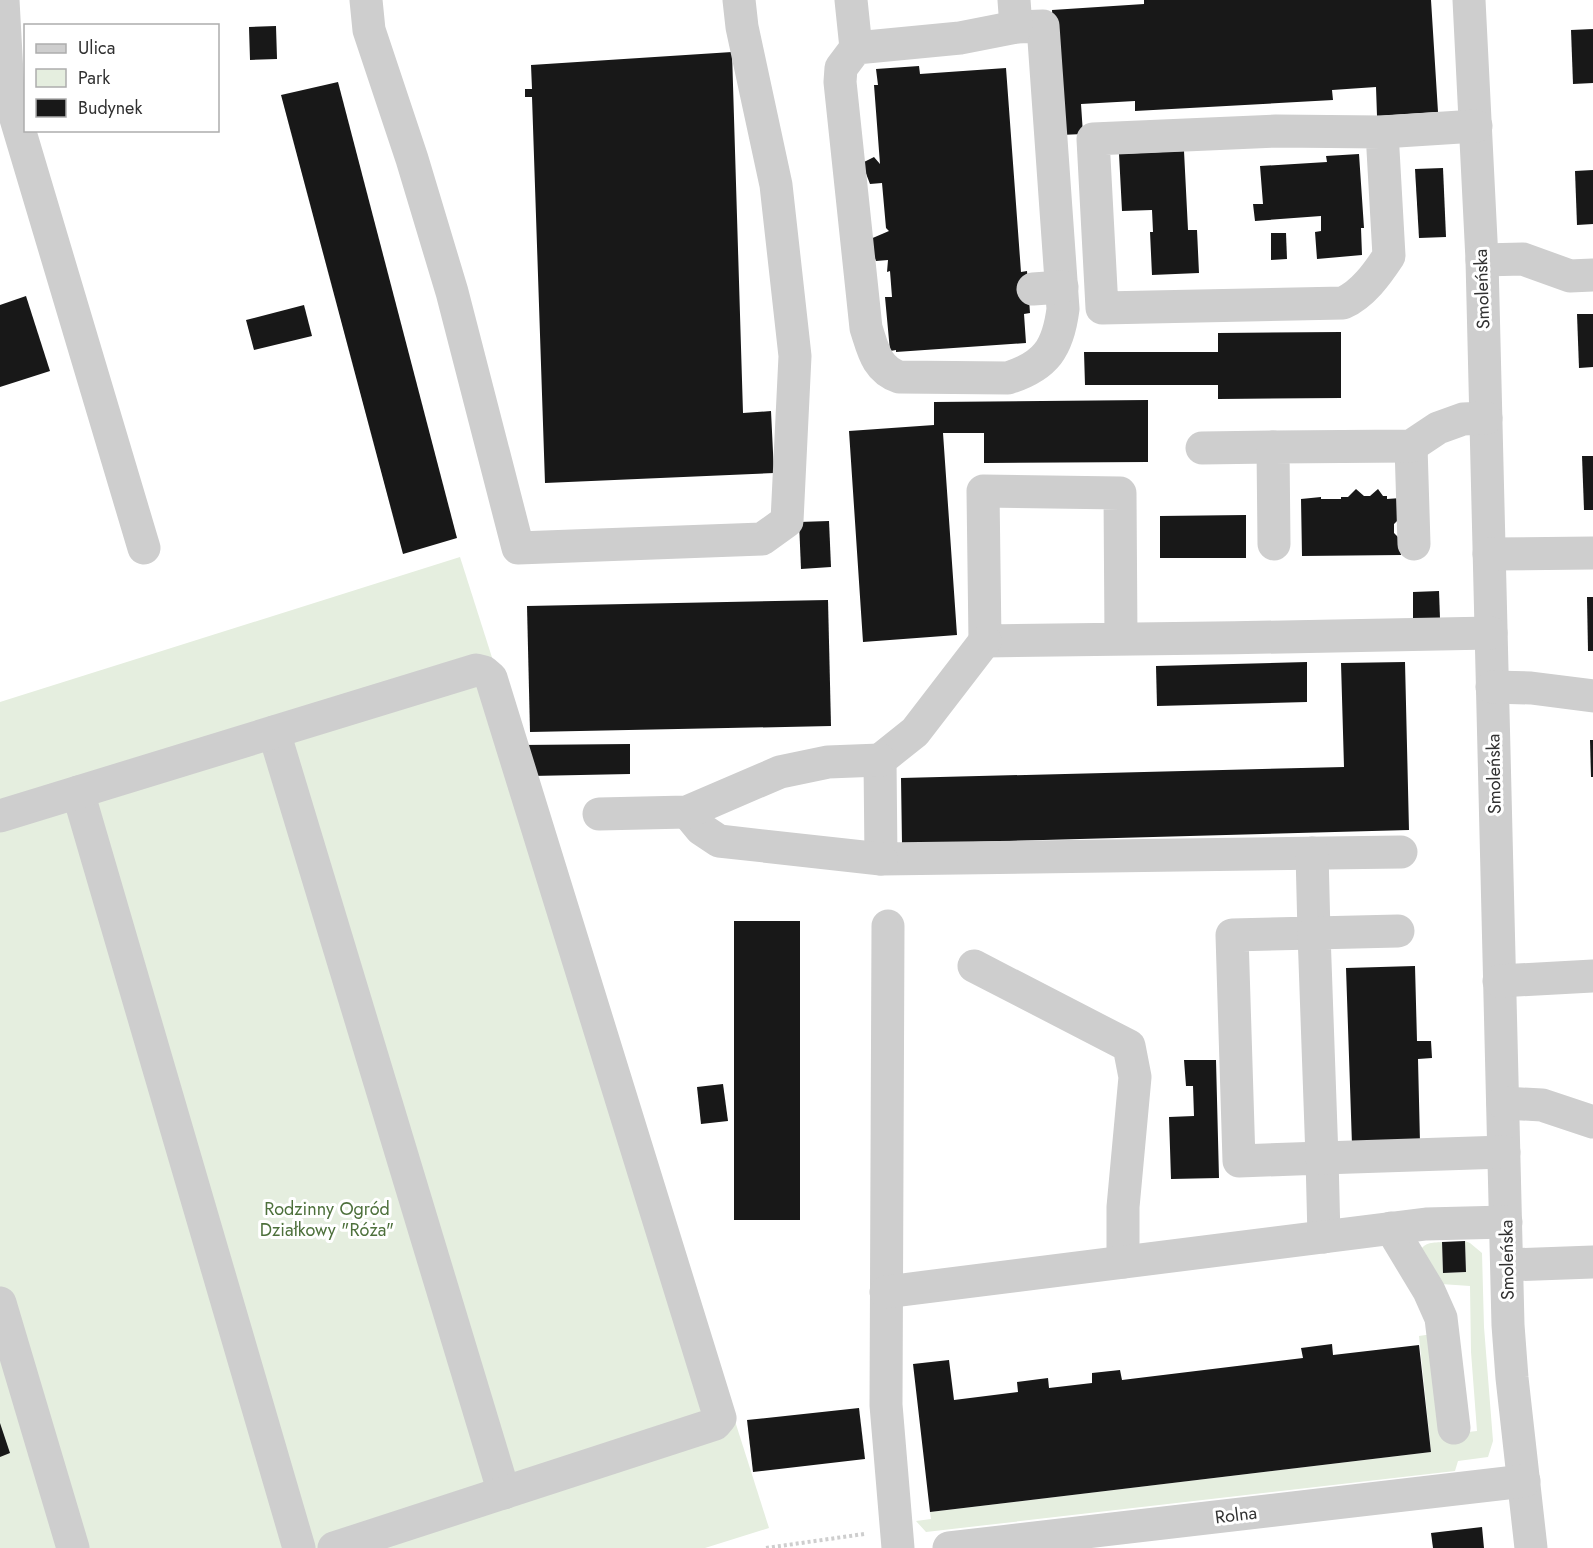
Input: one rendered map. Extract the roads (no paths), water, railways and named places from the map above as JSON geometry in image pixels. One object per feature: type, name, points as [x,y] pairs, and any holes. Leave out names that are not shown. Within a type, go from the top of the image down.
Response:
[{"type":"street","points":[[3,0],[8,93],[144,549]]},
{"type":"street","points":[[366,0],[369,30],[412,159],[452,292],[518,548],[762,539],[787,521],[795,356],[776,185],[742,27],[739,0]]},
{"type":"street","points":[[851,0],[856,48],[841,68],[840,82],[866,328],[881,367],[888,374],[899,377],[1008,378],[1021,374],[1047,357],[1056,343],[1063,309],[1047,288],[1043,26],[1015,14],[960,38],[856,48]]},
{"type":"street","name":"Smoleńska","points":[[1469,0],[1482,260],[1507,1265],[1512,1378],[1531,1548]]},
{"type":"street","points":[[1382,132],[1389,256],[1361,291],[1349,300],[1343,303],[1102,308],[1093,139],[1276,131],[1382,132],[1476,126]]},
{"type":"street","points":[[1482,260],[1523,259],[1570,276],[1593,275]]},
{"type":"street","points":[[1202,448],[1411,446],[1438,428],[1463,419],[1485,418]]},
{"type":"street","points":[[1411,446],[1414,544]]},
{"type":"street","points":[[1273,447],[1274,544]]},
{"type":"street","points":[[599,814],[687,812],[780,772],[828,762],[880,760],[915,732],[985,641],[983,491],[1120,493],[1121,639]]},
{"type":"street","points":[[1489,554],[1593,553]]},
{"type":"street","points":[[985,641],[1491,633]]},
{"type":"street","points":[[0,816],[476,670],[484,672],[491,678],[720,1418],[715,1424],[334,1548]]},
{"type":"street","points":[[1492,687],[1531,688],[1593,696]]},
{"type":"street","points":[[274,732],[504,1493]]},
{"type":"street","points":[[880,760],[880,859]]},
{"type":"street","points":[[78,792],[299,1548]]},
{"type":"street","points":[[687,812],[701,829],[719,841],[880,859],[1401,852]]},
{"type":"street","points":[[1312,853],[1324,1237]]},
{"type":"street","points":[[886,1540],[888,926]]},
{"type":"street","points":[[1398,931],[1232,935],[1239,1161],[1504,1152]]},
{"type":"street","points":[[974,966],[1129,1046],[1135,1077],[1123,1208],[1123,1262]]},
{"type":"street","points":[[1499,981],[1593,976]]},
{"type":"street","points":[[1503,1103],[1542,1105],[1593,1122]]},
{"type":"street","points":[[886,1292],[1426,1224],[1506,1222]]},
{"type":"street","points":[[1391,1228],[1429,1291],[1441,1318],[1454,1428]]},
{"type":"street","points":[[1507,1265],[1593,1262]]},
{"type":"street","points":[[0,1303],[73,1548]]},
{"type":"street","name":"Rolna","points":[[949,1548],[1524,1481]]},
{"type":"park label","name":"Rodzinny Ogród Działkowy \"Róża\"","points":[[327,1219]]}]
